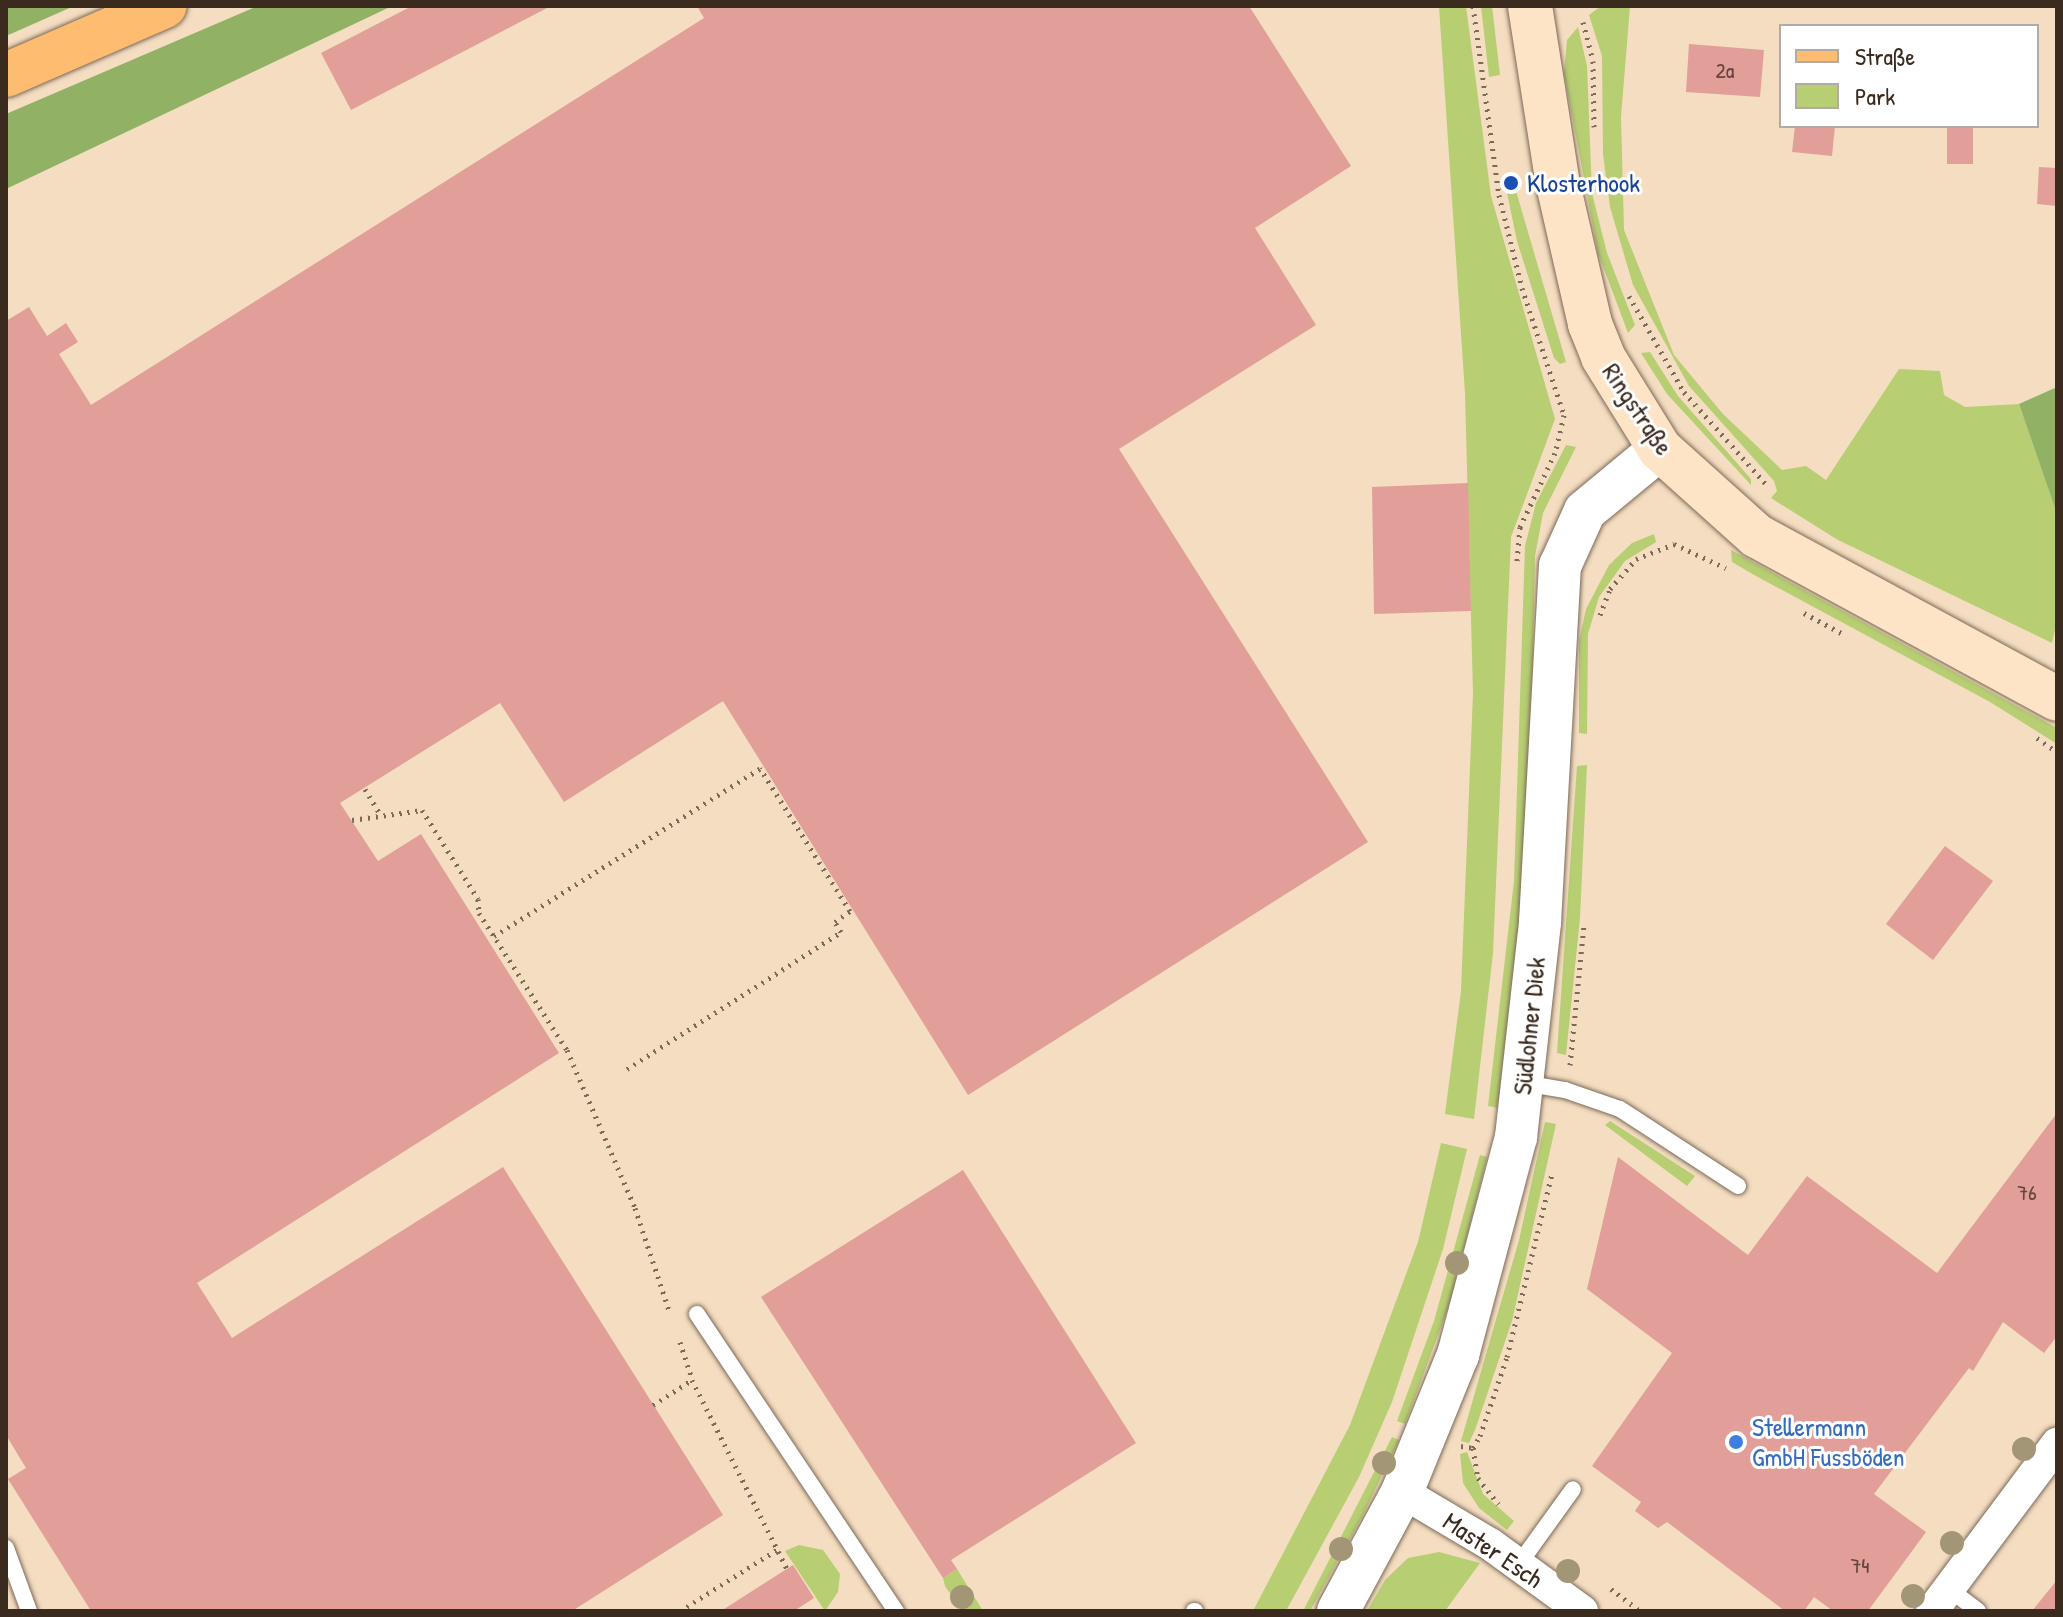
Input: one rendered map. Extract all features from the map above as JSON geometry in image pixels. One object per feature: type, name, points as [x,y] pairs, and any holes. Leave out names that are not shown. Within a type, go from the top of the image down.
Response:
[{"type":"main road","points":[[6,75],[165,6]]},
{"type":"main road","name":"Ringstraße","points":[[1530,6],[1558,184],[1590,324],[1603,357],[1660,449],[1757,536],[2057,699]]},
{"type":"street","name":"Südlohner Diek","points":[[1338,1611],[1402,1492],[1473,1308],[1516,1137],[1540,922],[1560,566],[1585,511],[1660,449]]},
{"type":"street","points":[[1941,1600],[2057,1444]]},
{"type":"street","name":"Master Esch","points":[[1402,1492],[1519,1564],[1582,1611]]},
{"type":"lane","points":[[1523,1083],[1565,1090],[1620,1109],[1738,1186]]},
{"type":"lane","points":[[697,1314],[896,1611]]},
{"type":"lane","points":[[1519,1564],[1573,1489]]},
{"type":"lane","points":[[6,1548],[29,1611]]},
{"type":"lane","points":[[1941,1600],[1978,1611]]},
{"type":"path","points":[[1473,6],[1499,195],[1522,288],[1564,415],[1555,453],[1520,527],[1516,569]]},
{"type":"path","points":[[1583,22],[1593,61],[1594,134]]},
{"type":"path","points":[[1625,287],[1667,368],[1765,489]]},
{"type":"path","points":[[494,936],[761,767],[850,911],[835,922],[841,932],[627,1069]]},
{"type":"path","points":[[365,789],[381,816]]},
{"type":"path","points":[[352,820],[422,810],[478,899],[479,913],[567,1050],[635,1208],[673,1323]]},
{"type":"path","points":[[678,1337],[692,1380],[787,1569]]},
{"type":"path","points":[[653,1405],[692,1380]]},
{"type":"path","points":[[680,1611],[778,1549]]},
{"type":"green space","points":[[6,6],[74,6],[6,36]]},
{"type":"green space","points":[[258,6],[392,6],[6,189],[6,114]]},
{"type":"green space","points":[[1439,6],[1466,6],[1491,196],[1555,419],[1511,537],[1493,953],[1474,1119],[1445,1114],[1461,991],[1473,693],[1465,393]]},
{"type":"green space","points":[[1481,6],[1492,6],[1500,75],[1489,77]]},
{"type":"green space","points":[[1601,6],[1630,6],[1621,117],[1624,230],[1674,355],[1723,414],[1782,470],[1806,466],[1826,480],[1899,369],[1940,371],[1944,395],[1965,407],[2019,404],[2057,514],[2057,621],[2052,643],[1838,540],[1771,498],[1777,491],[1774,481],[1689,386],[1633,285],[1610,207],[1603,154],[1602,56],[1589,15]]},
{"type":"green space","points":[[1578,27],[1587,66],[1592,193],[1607,253],[1635,325],[1628,333],[1598,253],[1564,73],[1567,40]]},
{"type":"green space","points":[[1516,191],[1566,362],[1560,364],[1554,358],[1517,241],[1507,193]]},
{"type":"green space","points":[[1650,352],[1678,396],[1751,479],[1751,485],[1667,394],[1641,353]]},
{"type":"green space","points":[[2057,387],[2057,514],[2019,404]]},
{"type":"green space","points":[[1566,445],[1576,447],[1543,513],[1535,556],[1529,832],[1498,1108],[1488,1106],[1514,881],[1525,546],[1536,503]]},
{"type":"green space","points":[[1654,534],[1656,542],[1625,561],[1599,597],[1588,634],[1587,734],[1579,733],[1579,641],[1586,609],[1609,565],[1632,543]]},
{"type":"green space","points":[[1731,550],[2057,728],[2057,744],[1990,702],[1732,562]]},
{"type":"green space","points":[[1587,765],[1580,918],[1566,1055],[1557,1053],[1577,766]]},
{"type":"green space","points":[[1610,1121],[1695,1176],[1687,1186],[1605,1125]]},
{"type":"green space","points":[[1545,1122],[1556,1124],[1512,1321],[1475,1430],[1469,1443],[1461,1441],[1519,1240]]},
{"type":"green space","points":[[1441,1143],[1467,1149],[1443,1249],[1392,1402],[1359,1477],[1286,1611],[1253,1611],[1350,1425],[1418,1242]]},
{"type":"green space","points":[[1480,1155],[1487,1157],[1451,1300],[1405,1424],[1397,1421],[1434,1321]]},
{"type":"green space","points":[[1392,1437],[1399,1440],[1363,1515],[1310,1611],[1303,1611]]},
{"type":"green space","points":[[1467,1452],[1483,1494],[1514,1521],[1507,1530],[1479,1508],[1463,1483],[1460,1454]]},
{"type":"green space","points":[[799,1545],[823,1550],[840,1574],[838,1592],[825,1611],[785,1551]]},
{"type":"green space","points":[[1439,1552],[1480,1563],[1445,1611],[1367,1611],[1385,1580],[1408,1558]]},
{"type":"green space","points":[[957,1569],[983,1611],[962,1611],[945,1586],[943,1578]]},
{"type":"building","points":[[412,6],[551,6],[351,110],[321,53]]},
{"type":"building","points":[[697,6],[1249,6],[1351,166],[1255,228],[1316,325],[1119,449],[1368,842],[968,1095],[723,701],[564,802],[500,703],[340,803],[378,861],[421,834],[559,1053],[197,1283],[232,1338],[503,1167],[723,1515],[572,1611],[91,1611],[8,1479],[26,1468],[6,1435],[6,321],[29,307],[47,336],[66,323],[78,342],[59,354],[91,405],[704,18]]},
{"type":"building","points":[[1689,44],[1764,50],[1760,97],[1686,92]]},
{"type":"building","points":[[1795,128],[1835,128],[1832,156],[1792,152]]},
{"type":"building","points":[[1947,128],[1973,128],[1973,164],[1947,164]]},
{"type":"building","points":[[2039,167],[2057,168],[2057,206],[2037,204]]},
{"type":"building","points":[[1468,483],[1471,611],[1374,614],[1372,487]]},
{"type":"building","points":[[1945,846],[1993,881],[1933,960],[1886,924]]},
{"type":"building","points":[[2057,1113],[2057,1336],[2044,1353],[2003,1322],[1973,1371],[1969,1368],[1874,1494],[1926,1532],[1868,1611],[1833,1611],[1814,1597],[1804,1611],[1785,1611],[1667,1522],[1658,1528],[1635,1511],[1641,1502],[1592,1466],[1672,1353],[1587,1289],[1618,1157],[1748,1255],[1807,1176],[1937,1273]]},
{"type":"building","points":[[963,1170],[1136,1443],[951,1560],[957,1569],[943,1578],[761,1297]]},
{"type":"building","points":[[793,1565],[814,1598],[794,1611],[721,1611]]},
{"type":"building","points":[[2057,1580],[2057,1611],[2032,1611]]},
{"type":"place","name":"Klosterhook","points":[[1511,183]]},
{"type":"place","name":"Stellermann GmbH Fussböden","points":[[1736,1442]]}]
